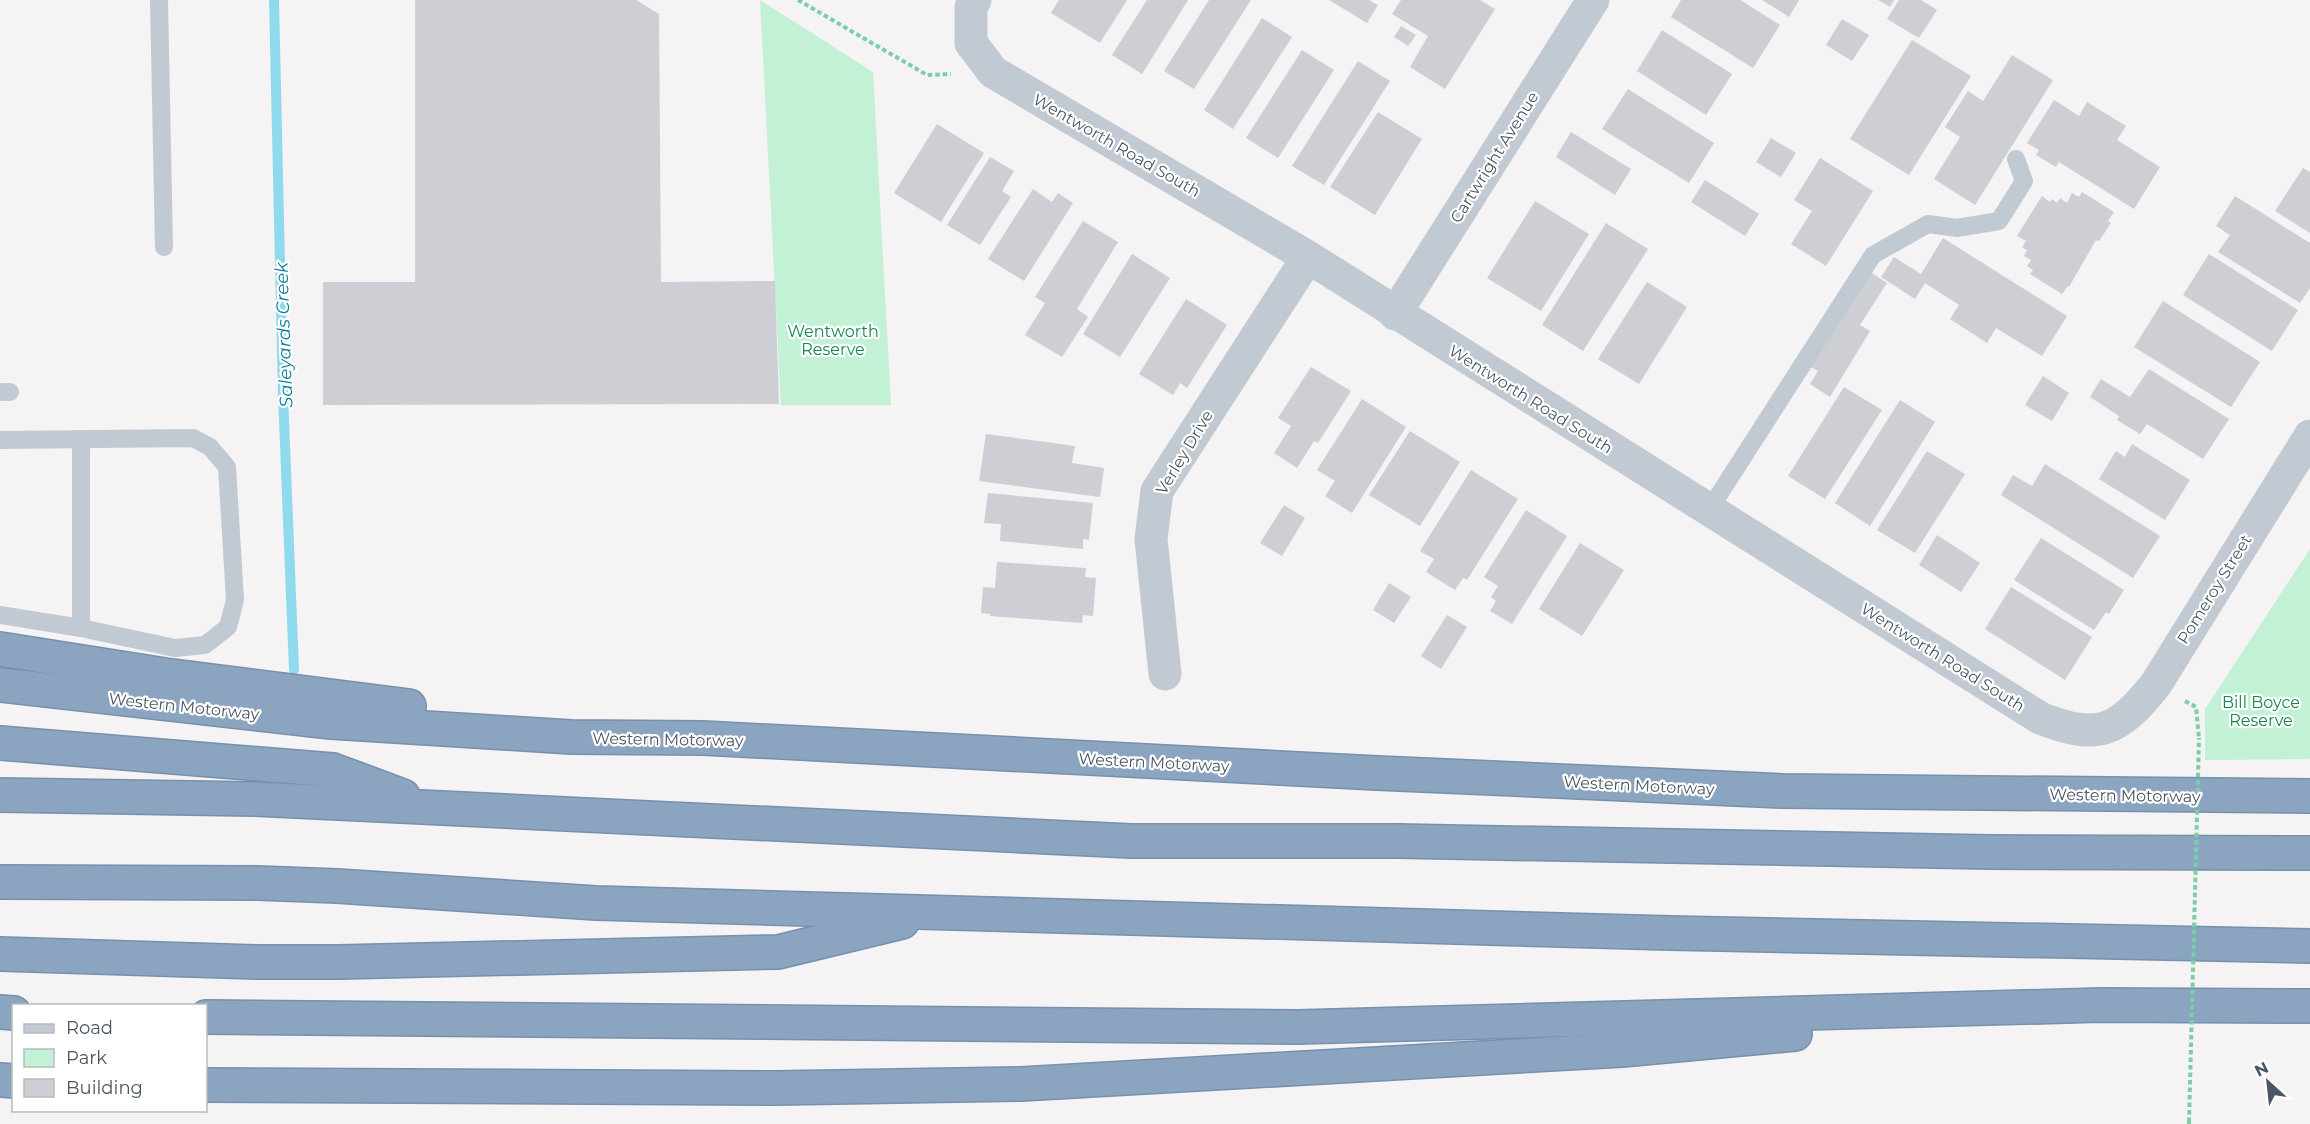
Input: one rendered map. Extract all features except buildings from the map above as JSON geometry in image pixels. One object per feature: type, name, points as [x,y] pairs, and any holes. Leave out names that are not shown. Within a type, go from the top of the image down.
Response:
[{"type":"highway","points":[[0,649],[165,675],[252,699]]},
{"type":"highway","name":"Western Motorway","points":[[0,685],[116,700],[252,699],[331,709],[703,738],[1401,774],[1783,791],[2310,796]]},
{"type":"highway","points":[[0,743],[333,770],[433,807]]},
{"type":"highway","points":[[0,795],[334,802],[1131,841],[1396,841],[1978,852],[2310,853]]},
{"type":"highway","points":[[0,882],[256,883],[596,903],[1670,933],[2310,946]]},
{"type":"highway","points":[[0,954],[258,962],[339,962],[778,952],[944,912]]},
{"type":"highway","points":[[207,1017],[1297,1027],[2101,1005],[2310,1006]]},
{"type":"highway","points":[[207,1085],[776,1088],[1021,1084],[1622,1050],[2101,1005]]},
{"type":"street","name":"Wentworth Road South","points":[[975,0],[971,7],[971,43],[993,72],[1308,257],[1395,314],[2040,718],[2063,727],[2083,731],[2104,729]]},
{"type":"street","name":"Cartwright Avenue","points":[[1395,314],[1593,0]]},
{"type":"street","name":"Verley Drive","points":[[1165,674],[1151,539],[1157,491],[1308,257]]},
{"type":"street","name":"Pomeroy Street","points":[[2104,729],[2124,718],[2138,706],[2156,684],[2310,436]]},
{"type":"lane","points":[[159,0],[164,248]]},
{"type":"lane","points":[[1709,510],[1873,255],[1928,224],[1957,228],[1998,221],[2024,181],[2016,159]]},
{"type":"lane","points":[[0,440],[193,438],[210,447],[227,467],[235,600],[228,627],[205,645],[175,648],[81,628],[0,615]]},
{"type":"lane","points":[[81,439],[81,628]]},
{"type":"path","points":[[798,0],[927,75],[993,72]]},
{"type":"path","points":[[2189,1123],[2199,738]]},
{"type":"green space","name":"Wentworth Reserve","points":[[760,0],[873,72],[891,405],[781,405]]},
{"type":"green space","name":"Bill Boyce Reserve","points":[[2310,549],[2310,759],[2205,760],[2205,709]]},
{"type":"waterway","name":"Saleyards Creek","points":[[274,0],[283,395],[294,670]]}]
